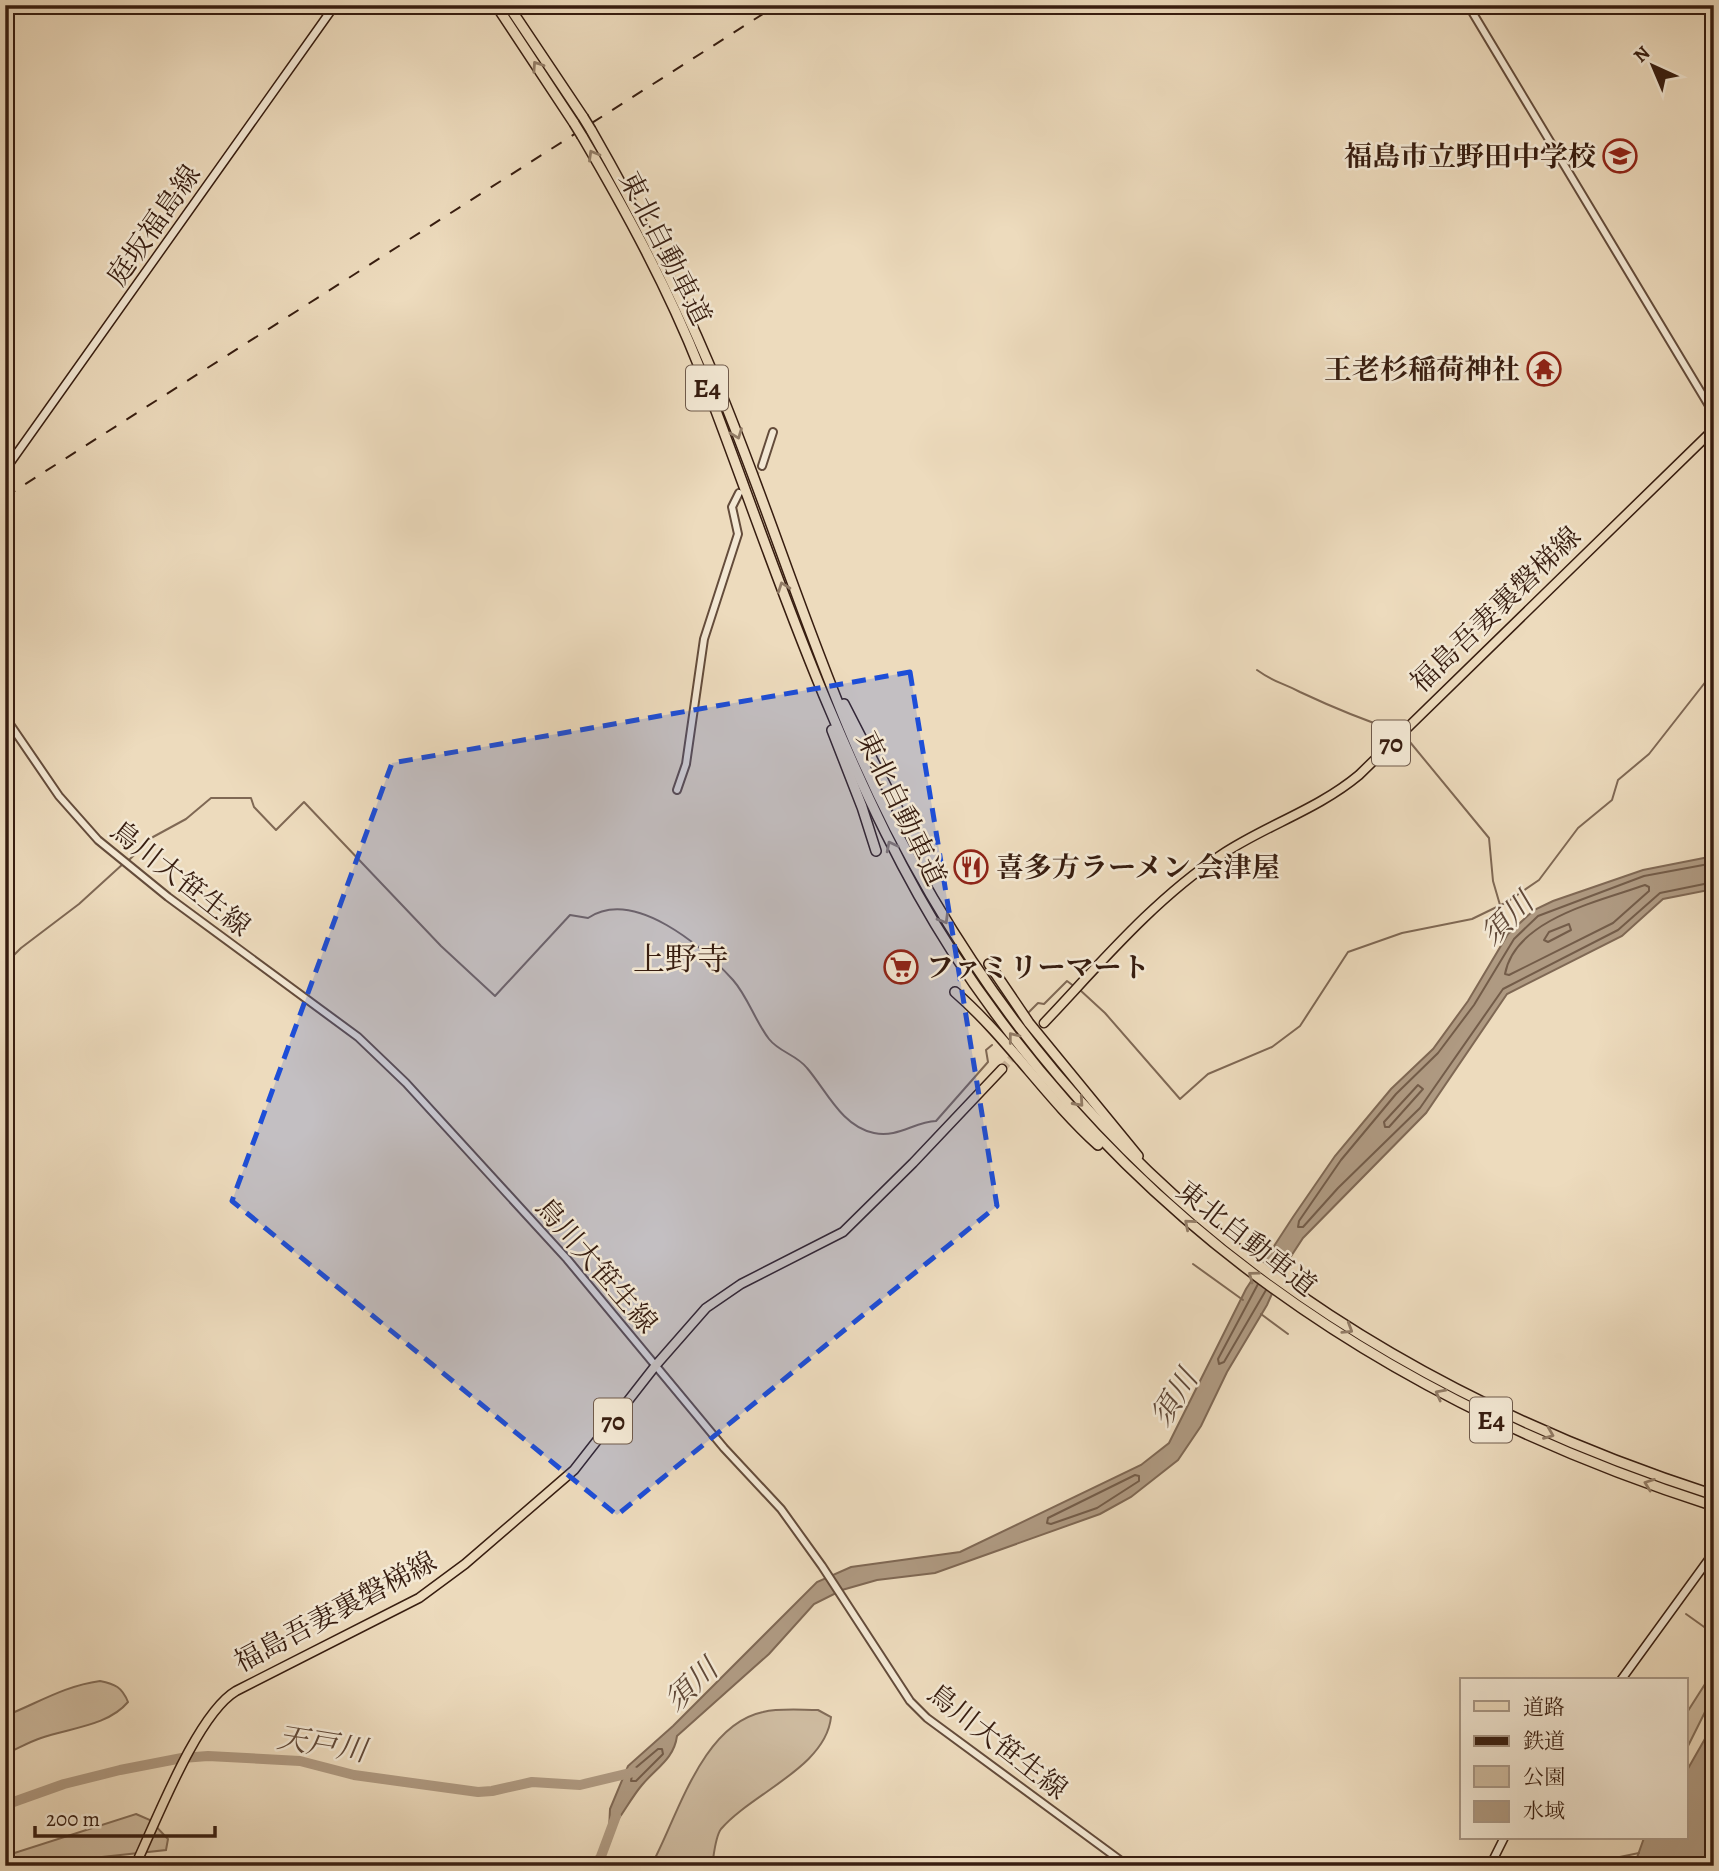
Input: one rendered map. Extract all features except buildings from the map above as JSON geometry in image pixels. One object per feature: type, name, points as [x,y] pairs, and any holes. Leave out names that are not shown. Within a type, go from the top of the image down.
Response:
[{"type":"highway","name":"東北自動車道","points":[[496,5],[582,136],[638,236],[699,366],[806,652],[870,802],[911,882],[951,949],[1006,1029],[1051,1084],[1221,1252],[1288,1295],[1478,1402],[1584,1448],[1714,1495]]},
{"type":"highway","name":"東北自動車道","points":[[508,5],[583,117],[649,234],[709,364],[874,787],[926,888],[958,942],[1050,1069],[1161,1193],[1229,1244],[1288,1295],[1369,1354],[1473,1411],[1618,1473],[1714,1506]]},
{"type":"highway","points":[[813,635],[905,823]]},
{"type":"highway","points":[[806,652],[876,851]]},
{"type":"highway","points":[[989,964],[1029,1023],[1161,1193]]},
{"type":"highway","points":[[956,992],[976,1010],[1089,1137],[1161,1193]]},
{"type":"main road","name":"庭坂福島線","points":[[5,470],[335,5]]},
{"type":"main road","name":"福島吾妻裏磐梯線","points":[[1044,1023],[1180,885],[1222,854],[1324,801],[1357,776],[1714,429]]},
{"type":"main road","name":"福島吾妻裏磐梯線","points":[[135,1866],[196,1738],[210,1714],[230,1694],[419,1598],[465,1564],[574,1470],[656,1365],[714,1301],[843,1232],[1002,1069]]},
{"type":"main road","points":[[1622,1678],[1714,1552]]},
{"type":"main road","points":[[1490,1866],[1503,1840]]},
{"type":"street","points":[[1468,5],[1714,414]]},
{"type":"street","points":[[762,466],[773,432]]},
{"type":"street","points":[[677,790],[686,764],[704,639],[738,534],[732,507],[739,493]]},
{"type":"street","name":"鳥川大笹生線","points":[[5,717],[54,789],[98,840],[168,897],[307,997],[394,1070],[560,1252],[724,1448],[781,1509],[910,1700],[927,1718],[1128,1866]]},
{"type":"highlighted area","points":[[910,672],[997,1206],[617,1515],[232,1201],[392,763]]},
{"type":"green space","points":[[1714,1670],[1714,1694],[1688,1746],[1688,1711]]},
{"type":"green space","points":[[100,1681],[114,1685],[123,1693],[128,1702],[120,1710],[99,1721],[41,1738],[5,1754],[5,1716],[63,1691]]},
{"type":"green space","points":[[818,1710],[831,1717],[826,1735],[816,1751],[721,1829],[712,1866],[651,1866],[694,1776],[723,1735],[741,1720],[763,1712]]},
{"type":"green space","points":[[136,1814],[150,1820],[168,1839],[166,1850],[102,1857],[74,1866],[5,1866],[5,1856]]},
{"type":"water","points":[[1714,856],[1714,889],[1663,899],[1622,936],[1507,994],[1426,1113],[1303,1238],[1284,1267],[1267,1305],[1227,1372],[1201,1426],[1178,1460],[1131,1497],[1100,1514],[935,1573],[877,1580],[842,1590],[814,1604],[769,1654],[677,1736],[668,1757],[642,1785],[609,1831],[610,1809],[628,1766],[673,1726],[817,1582],[851,1567],[960,1552],[1141,1465],[1169,1443],[1246,1289],[1293,1217],[1335,1156],[1391,1089],[1433,1049],[1468,1001],[1508,934],[1534,910],[1553,901],[1643,870]]},
{"type":"water","points":[[1714,1723],[1714,1855],[1709,1866],[1634,1866],[1643,1840],[1688,1840],[1688,1768]]},
{"type":"waterway","points":[[1257,670],[1324,703],[1397,731]]},
{"type":"waterway","points":[[1080,990],[1105,1013],[1180,1099],[1208,1074],[1272,1047],[1300,1026],[1348,952],[1402,933],[1472,919],[1507,902],[1539,880],[1578,828],[1612,800],[1618,780],[1649,754],[1714,671]]},
{"type":"waterway","points":[[1405,736],[1489,838],[1493,881],[1500,905]]},
{"type":"waterway","points":[[129,860],[153,837],[186,819],[211,798],[251,798],[254,807],[276,830],[304,802],[441,946],[495,996],[570,915],[588,918],[606,910],[626,910],[646,915],[686,938],[720,967],[738,987],[773,1043],[803,1064],[844,1116],[874,1133],[898,1132],[936,1121],[988,1062],[986,1050],[992,1045]]},
{"type":"waterway","points":[[5,964],[21,948],[79,904],[124,863]]},
{"type":"waterway","points":[[1029,1012],[1038,1003],[1044,1004],[1067,981],[1075,987]]},
{"type":"waterway","points":[[1193,1264],[1243,1300]]},
{"type":"waterway","points":[[1261,1314],[1288,1334]]},
{"type":"waterway","points":[[1686,1614],[1714,1634]]},
{"type":"waterway","name":"天戸川","points":[[5,1805],[64,1784],[120,1770],[182,1758],[208,1756],[300,1761],[354,1775],[478,1792],[532,1782],[580,1785],[634,1772]]},
{"type":"waterway","name":"須川","points":[[587,1866],[600,1859],[616,1816]]},
{"type":"waterway","points":[[1607,1866],[1610,1859],[1639,1853]]},
{"type":"tunnel","points":[[742,489],[762,466]]},
{"type":"tunnel","points":[[1002,1069],[1044,1023]]},
{"type":"railway","points":[[5,497],[777,5]]},
{"type":"place","name":"福島市立野田中学校","points":[[1620,156]]},
{"type":"place","name":"王老杉稲荷神社","points":[[1544,369]]},
{"type":"place","name":"喜多方ラーメン 会津屋","points":[[971,867]]},
{"type":"place","name":"ファミリーマート","points":[[901,967]]},
{"type":"district","name":"上野寺","points":[[681,959]]}]
